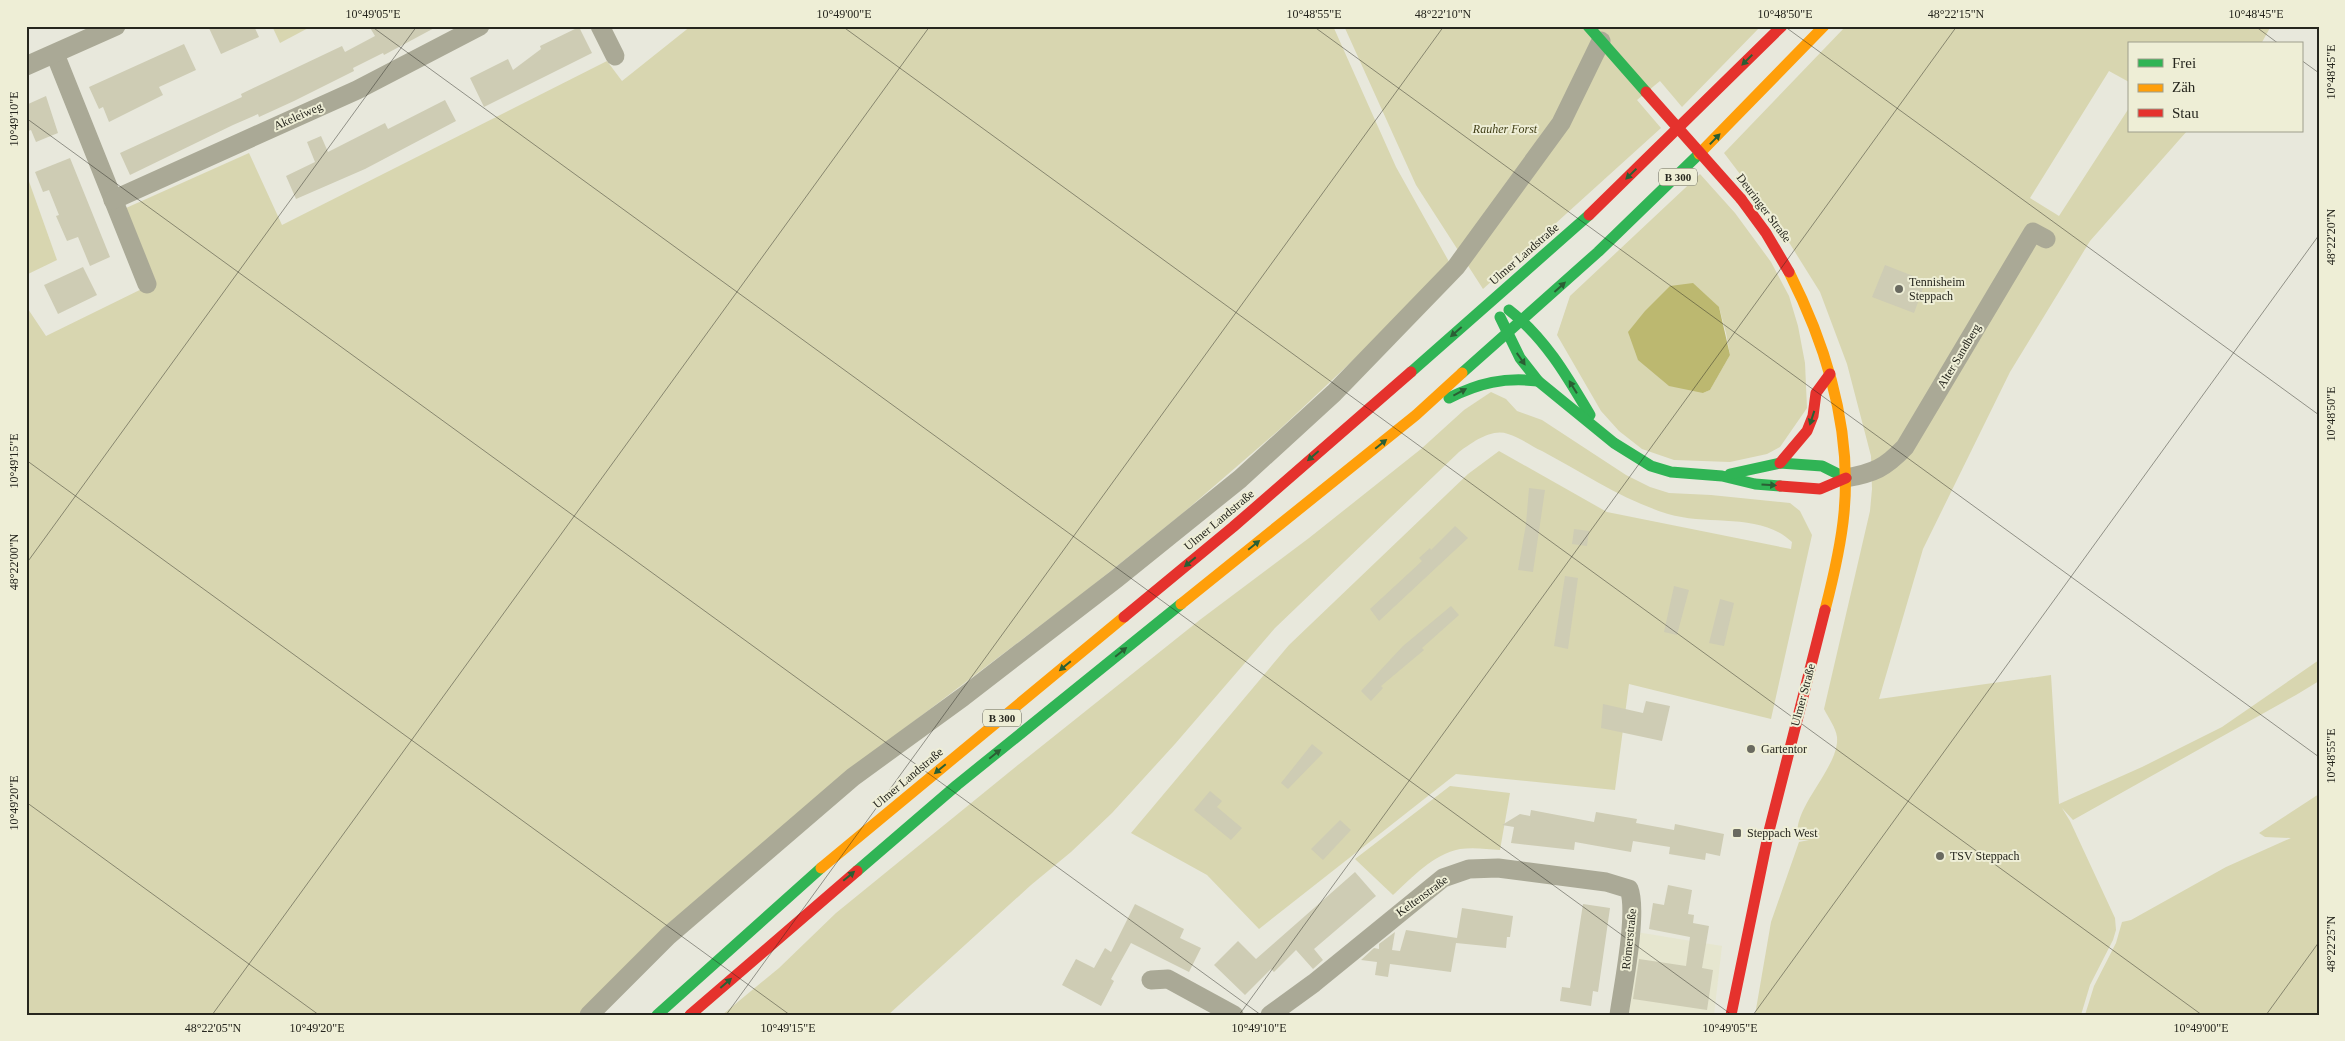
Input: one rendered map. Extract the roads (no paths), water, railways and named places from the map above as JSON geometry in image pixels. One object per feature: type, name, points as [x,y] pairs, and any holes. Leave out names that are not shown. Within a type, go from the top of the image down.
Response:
[{"type":"main road","name":"Deuringer Straße","points":[[1588,26],[1741,199],[1764,228],[1796,281],[1820,338],[1853,476]]},
{"type":"main road","name":"Ulmer Landstraße","points":[[656,1015],[794,890],[1233,527],[1578,226],[1782,26]]},
{"type":"main road","name":"B 300","points":[[690,1015],[950,791],[1416,415],[1524,320],[1682,172],[1824,26]]},
{"type":"main road","points":[[1493,300],[1524,320],[1549,348],[1598,429]]},
{"type":"main road","points":[[1493,300],[1507,335],[1520,358],[1538,381],[1633,456],[1651,466],[1691,475],[1722,476],[1755,484],[1820,489],[1853,476]]},
{"type":"main road","points":[[1780,463],[1807,431],[1813,416],[1816,393],[1830,374]]},
{"type":"main road","points":[[1416,415],[1477,383],[1498,378],[1538,381]]},
{"type":"main road","points":[[1722,476],[1780,463],[1822,466],[1853,476]]},
{"type":"main road","name":"Ulmer Straße","points":[[1731,1015],[1766,840],[1827,607],[1853,476]]},
{"type":"street","points":[[26,66],[116,26]]},
{"type":"street","name":"Akeleiweg","points":[[113,200],[356,90],[480,26]]},
{"type":"street","points":[[600,26],[615,56]]},
{"type":"street","points":[[589,1015],[668,936],[838,789],[1116,579],[1240,479],[1334,393],[1456,267],[1561,123],[1601,41]]},
{"type":"street","points":[[55,54],[147,284]]},
{"type":"street","name":"Alter Sandberg","points":[[1853,476],[1871,473],[1890,463],[1905,447],[2033,232],[2046,240]]},
{"type":"street","name":"Keltenstraße","points":[[1270,1015],[1314,983],[1428,888],[1456,872],[1469,869],[1498,868],[1606,882]]},
{"type":"street","name":"Römerstraße","points":[[1606,882],[1629,889],[1633,897],[1619,1015]]},
{"type":"street","points":[[1151,980],[1168,979],[1234,1015]]},
{"type":"place","name":"Tennisheim Steppach","points":[[1899,289]]},
{"type":"place","name":"Gartentor","points":[[1751,749]]},
{"type":"place","name":"Steppach West","points":[[1737,833]]},
{"type":"place","name":"TSV Steppach","points":[[1940,856]]},
{"type":"park label","name":"Rauher Forst","points":[[1505,129]]}]
